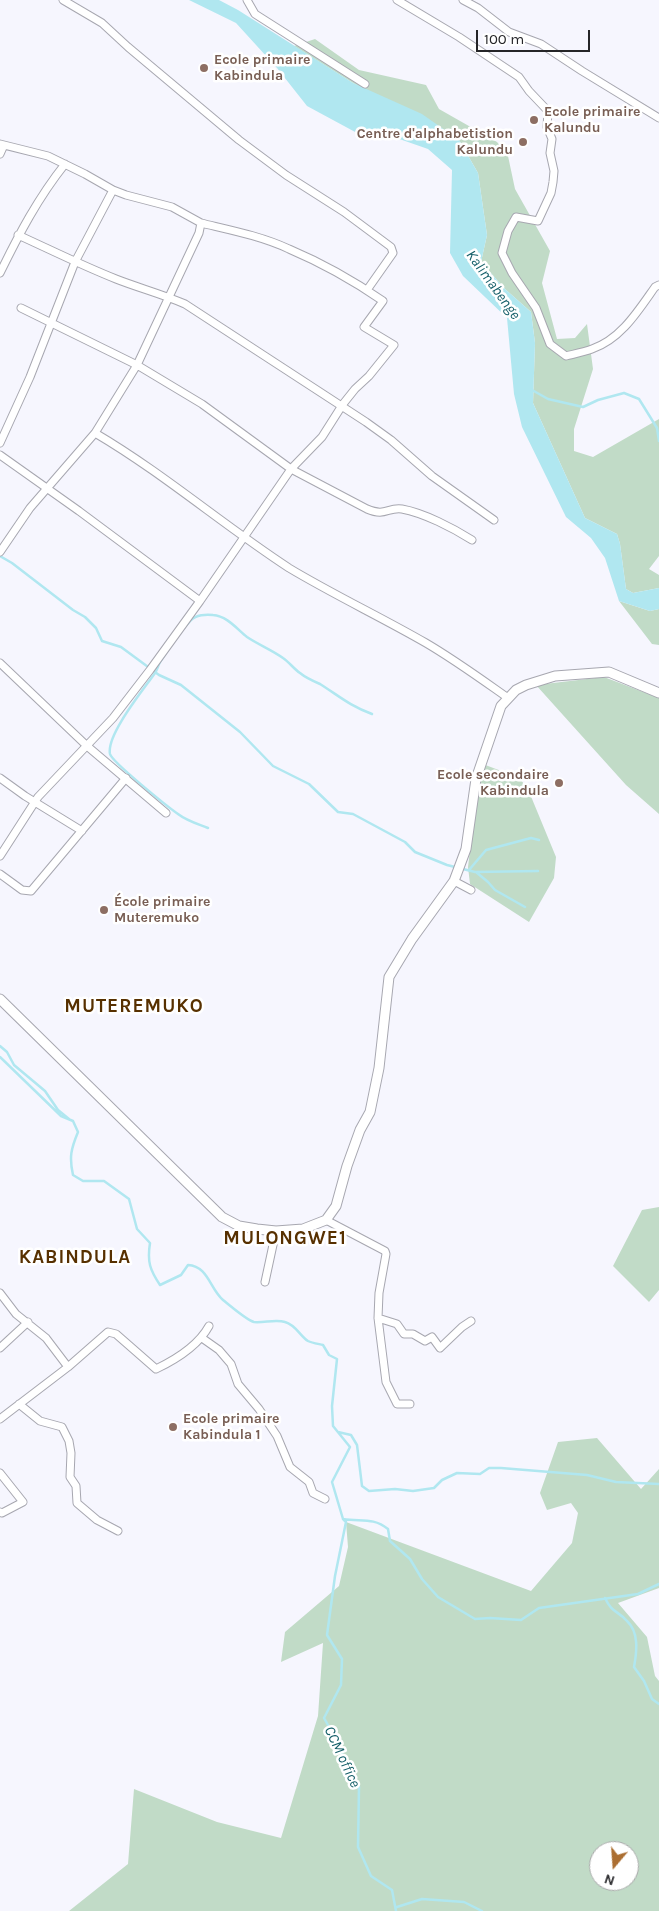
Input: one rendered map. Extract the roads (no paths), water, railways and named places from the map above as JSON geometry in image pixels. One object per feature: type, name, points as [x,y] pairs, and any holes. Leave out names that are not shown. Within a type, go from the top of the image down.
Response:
[{"type":"street","points":[[63,0],[102,23],[170,83],[247,146],[320,198],[344,212],[390,248],[393,253],[366,290]]},
{"type":"street","points":[[247,0],[255,14],[365,84]]},
{"type":"street","points":[[397,0],[459,37],[519,77],[548,111],[547,127],[552,139],[550,152],[554,171],[551,193],[538,221],[516,217],[508,231],[502,253],[512,273],[536,308],[550,344],[566,356],[594,349],[633,319],[655,287],[659,285]]},
{"type":"street","points":[[463,0],[478,8],[509,32],[541,44],[659,118]]},
{"type":"street","points":[[0,154],[2,144],[31,151],[66,164],[126,195],[172,207],[200,223],[252,236],[288,248],[383,301],[364,326],[394,345],[342,405],[322,437],[291,469],[200,601],[113,718],[35,802],[0,856]]},
{"type":"street","points":[[0,273],[18,235],[37,202],[66,164]]},
{"type":"street","points":[[0,443],[24,393],[76,262],[114,190]]},
{"type":"street","points":[[0,552],[30,508],[96,433],[137,365],[199,233],[200,223]]},
{"type":"street","points":[[18,235],[76,262],[184,304],[236,336],[296,378],[342,405],[391,440],[432,476],[494,520]]},
{"type":"street","points":[[21,308],[137,365],[208,409],[291,469],[375,512],[380,513],[400,509],[411,512],[445,525],[472,540]]},
{"type":"street","points":[[96,433],[125,451],[245,537],[314,583],[425,642],[508,698]]},
{"type":"street","points":[[0,455],[200,601]]},
{"type":"street","points":[[0,663],[87,746],[166,813]]},
{"type":"street","points":[[0,999],[222,1216],[239,1226],[276,1231],[303,1229],[326,1220],[336,1206],[347,1166],[360,1130],[370,1112],[379,1068],[389,977],[412,939],[454,881],[466,849],[476,779],[501,706],[516,690],[555,676],[609,672],[659,693]]},
{"type":"street","points":[[0,778],[82,831]]},
{"type":"street","points":[[0,874],[22,890],[31,891],[126,778]]},
{"type":"street","points":[[454,881],[471,890]]},
{"type":"street","points":[[326,1220],[385,1251],[379,1293],[378,1318],[384,1371],[390,1392],[397,1404],[410,1404]]},
{"type":"street","points":[[265,1282],[276,1231]]},
{"type":"street","points":[[0,1293],[16,1314],[46,1338],[68,1366]]},
{"type":"street","points":[[378,1318],[396,1324],[404,1334],[413,1334],[425,1341],[432,1337],[440,1348],[462,1326],[471,1321]]},
{"type":"street","points":[[0,1348],[28,1322]]},
{"type":"street","points":[[0,1418],[68,1366],[108,1332],[112,1332],[156,1369],[173,1361],[202,1338],[209,1326]]},
{"type":"street","points":[[202,1338],[219,1350],[231,1364],[238,1384],[277,1436],[290,1467],[309,1482],[313,1493],[325,1499]]},
{"type":"street","points":[[19,1404],[40,1421],[62,1427],[69,1440],[71,1453],[70,1477],[76,1486],[77,1503],[97,1520],[118,1531]]},
{"type":"street","points":[[0,1473],[23,1502],[2,1513],[0,1512]]},
{"type":"water","name":"Kalimabenge","points":[[189,0],[219,0],[238,10],[353,83],[422,114],[459,140],[478,173],[487,235],[481,262],[505,289],[531,312],[535,343],[533,403],[585,518],[617,534],[626,589],[633,593],[659,588],[659,609],[650,611],[619,601],[605,558],[591,538],[566,517],[522,427],[514,394],[507,318],[463,276],[450,253],[452,170],[428,149],[385,134],[357,133],[307,106],[277,68],[236,23]]},
{"type":"waterway","points":[[532,390],[548,399],[583,407],[598,400],[624,393],[639,399],[657,428],[659,441]]},
{"type":"waterway","points":[[0,556],[85,617],[96,628],[102,641],[121,647],[159,675],[181,685],[240,732],[273,766],[309,784],[338,812],[353,814],[405,842],[415,852],[447,865],[475,872],[538,871]]},
{"type":"waterway","points":[[208,828],[185,819],[172,810],[130,775],[110,754],[110,746],[120,724],[171,646],[193,618],[207,615],[223,618],[232,623],[247,637],[283,658],[305,676],[351,704],[372,714]]},
{"type":"waterway","points":[[469,870],[486,850],[531,838],[539,840]]},
{"type":"waterway","points":[[476,872],[495,890],[525,907]]},
{"type":"waterway","points":[[0,1046],[7,1052],[14,1065],[45,1091],[58,1110],[69,1119]]},
{"type":"waterway","name":"CCM office","points":[[0,1057],[61,1116],[73,1121],[78,1132],[71,1153],[73,1175],[83,1181],[104,1181],[129,1199],[137,1229],[150,1243],[150,1266],[160,1285],[181,1275],[188,1265],[195,1266],[200,1269],[223,1300],[247,1319],[254,1322],[278,1321],[289,1323],[308,1341],[323,1345],[329,1355],[337,1359],[332,1406],[333,1426],[350,1447],[332,1482],[343,1519],[346,1522],[335,1576],[327,1635],[342,1659],[341,1685],[324,1718],[341,1748],[344,1767],[359,1787],[358,1847],[371,1876],[392,1890],[396,1911]]},
{"type":"waterway","points":[[338,1432],[351,1435],[357,1445],[362,1486],[369,1491],[395,1489],[413,1491],[434,1488],[442,1480],[457,1473],[480,1474],[489,1468],[587,1475],[616,1482],[659,1484]]},
{"type":"waterway","points":[[343,1519],[372,1521],[388,1529],[390,1541],[410,1559],[422,1579],[438,1597],[475,1619],[521,1620],[539,1608],[638,1594],[659,1584]]},
{"type":"waterway","points":[[605,1598],[612,1609],[631,1625],[634,1631],[636,1648],[634,1667],[644,1681],[652,1699],[659,1704]]},
{"type":"waterway","points":[[397,1907],[422,1899],[464,1902],[482,1911]]},
{"type":"place","name":"Ecole primaire Kabindula","points":[[204,68]]},
{"type":"place","name":"Ecole primaire Kalundu","points":[[534,120]]},
{"type":"place","name":"Centre d'alphabetistion Kalundu","points":[[523,142]]},
{"type":"place","name":"Ecole secondaire Kabindula","points":[[559,783]]},
{"type":"place","name":"École primaire Muteremuko","points":[[104,910]]},
{"type":"place","name":"Ecole primaire Kabindula 1","points":[[173,1427]]},
{"type":"district","name":"MUTEREMUKO","points":[[134,1007]]},
{"type":"district","name":"MULONGWE1","points":[[285,1239]]},
{"type":"district","name":"KABINDULA","points":[[75,1258]]}]
